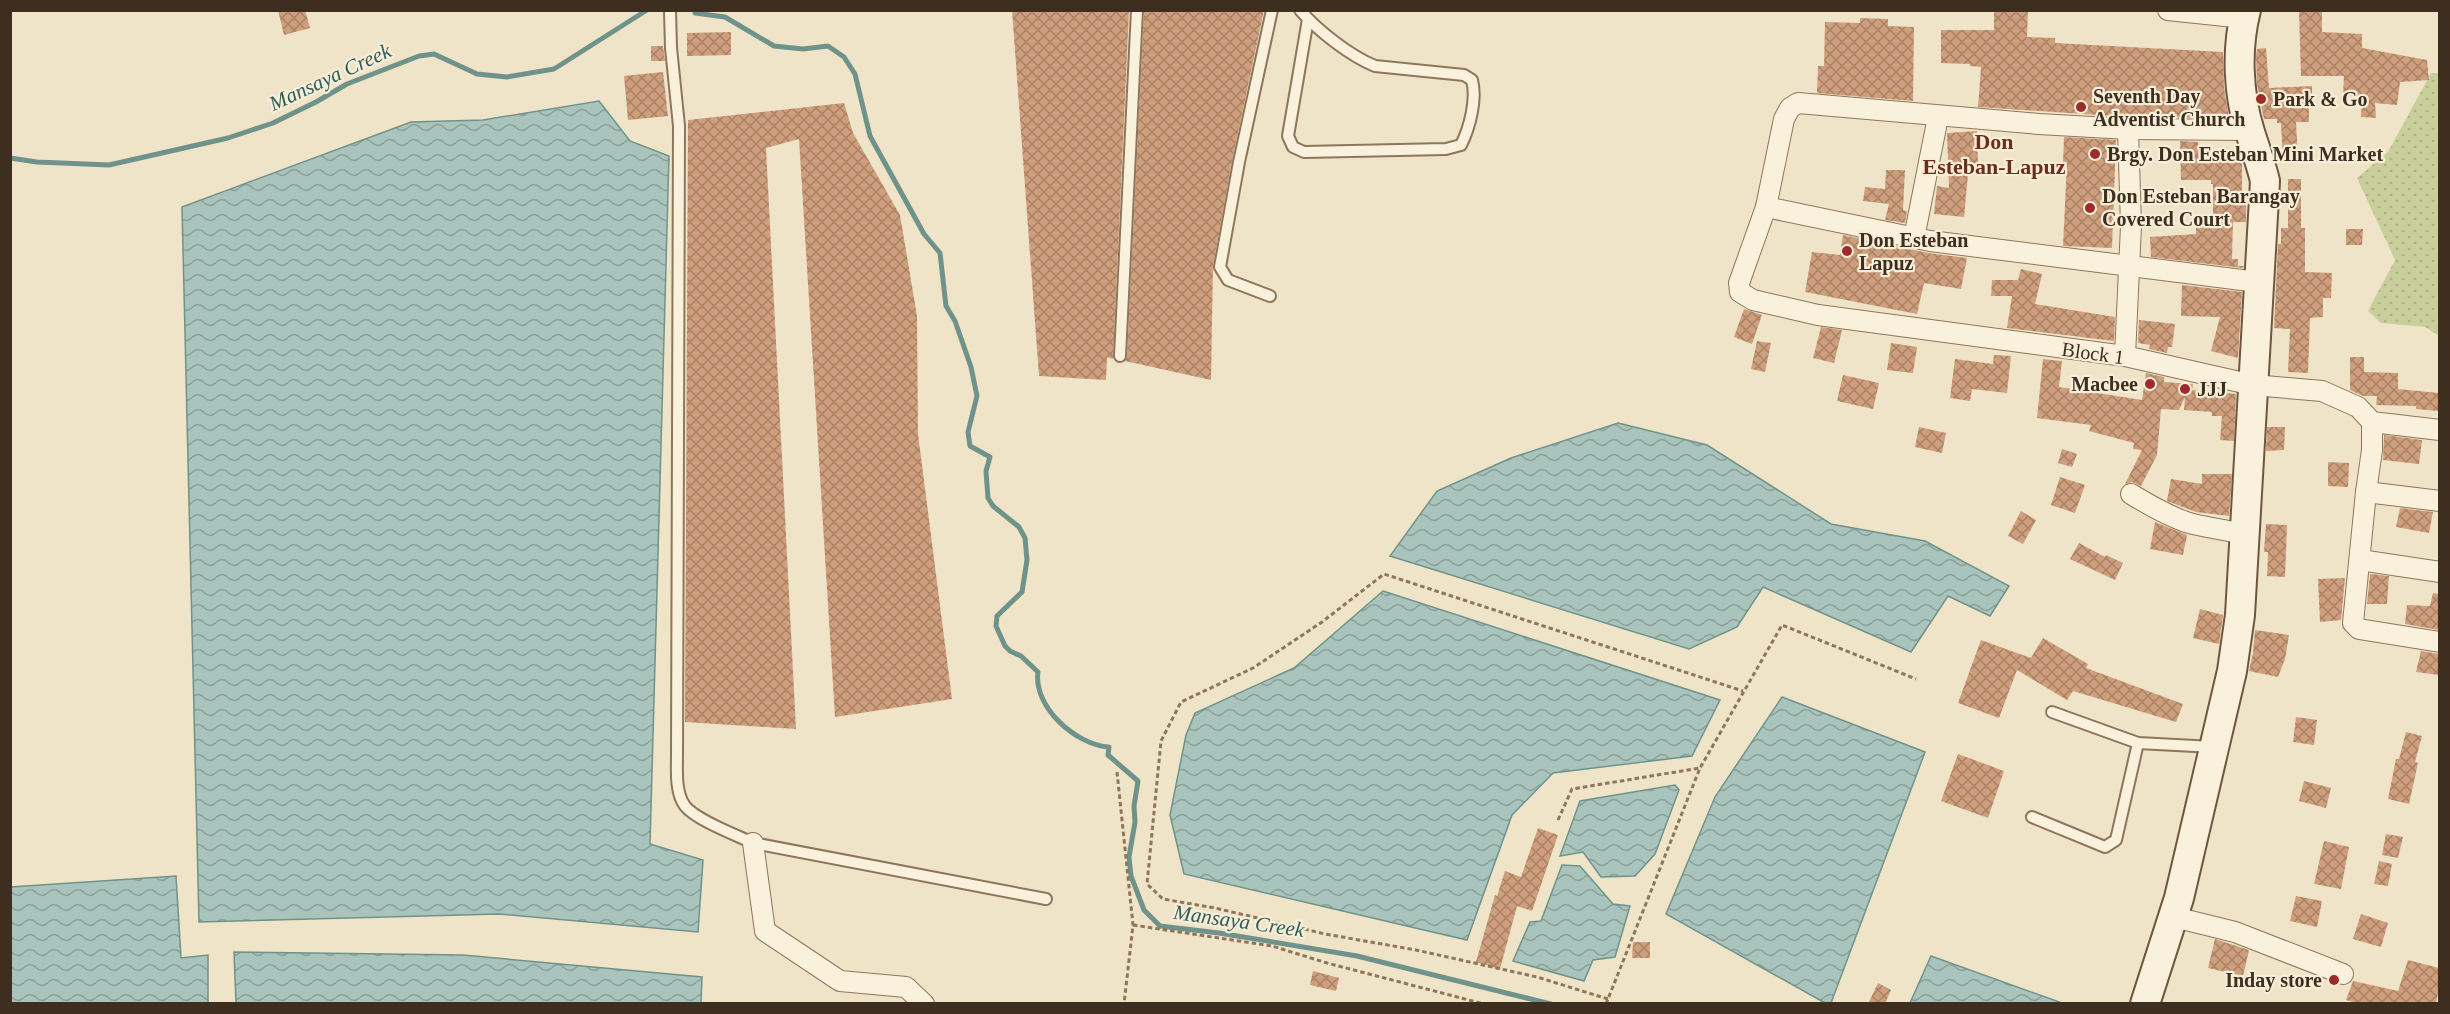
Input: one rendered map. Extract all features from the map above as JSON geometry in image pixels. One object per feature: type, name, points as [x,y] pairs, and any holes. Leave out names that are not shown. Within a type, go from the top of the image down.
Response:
[{"type":"street","points":[[2145,1004],[2174,917],[2232,671],[2239,626],[2265,181],[2249,130],[2240,90],[2240,57],[2245,14],[2168,10]]},
{"type":"street","points":[[2249,130],[2128,129],[1938,117],[1798,103],[1790,108],[1784,119],[1766,207],[1914,238],[2131,268],[2258,282]]},
{"type":"street","points":[[1914,238],[1938,117]]},
{"type":"street","points":[[2126,356],[2131,268],[2128,129]]},
{"type":"street","name":"Block 1","points":[[1766,207],[1739,283],[1740,292],[1753,300],[1818,315],[2126,356],[2253,385],[2322,392],[2358,407],[2372,422]]},
{"type":"street","points":[[2439,430],[2372,422],[2372,450],[2353,623],[2359,629],[2439,642]]},
{"type":"street","points":[[2366,492],[2439,501]]},
{"type":"street","points":[[2131,494],[2176,518],[2245,535]]},
{"type":"street","points":[[2360,560],[2439,573]]},
{"type":"street","points":[[753,843],[765,931],[840,981],[906,987],[924,1004]]},
{"type":"street","points":[[2174,917],[2235,932],[2343,974]]},
{"type":"lane","points":[[670,10],[671,48],[679,126],[678,783],[685,806],[710,823],[753,843],[1046,899]]},
{"type":"lane","points":[[1120,356],[1137,10]]},
{"type":"lane","points":[[1270,296],[1228,280],[1220,267],[1239,162],[1272,10]]},
{"type":"lane","points":[[1300,10],[1308,20],[1363,61],[1375,66],[1464,75],[1472,80],[1475,90],[1467,134],[1461,145],[1446,149],[1304,152],[1293,147],[1288,136],[1308,20]]},
{"type":"lane","points":[[2052,712],[2138,743],[2214,747]]},
{"type":"lane","points":[[2032,817],[2105,847],[2116,840],[2138,743]]},
{"type":"path","points":[[1608,999],[1537,977],[1416,950],[1325,934],[1215,908],[1163,899],[1148,884],[1161,741],[1181,702],[1252,668],[1322,622],[1384,574],[1743,691]]},
{"type":"path","points":[[1606,1004],[1700,768],[1782,625],[1916,679]]},
{"type":"path","points":[[1558,820],[1572,789],[1700,768]]},
{"type":"path","points":[[1117,772],[1133,925],[1124,1004]]},
{"type":"path","points":[[1133,925],[1272,946],[1327,963],[1484,1004]]},
{"type":"green space","points":[[2431,73],[2439,73],[2439,336],[2425,327],[2381,323],[2368,311],[2395,260],[2357,178],[2388,152]]},
{"type":"water","points":[[599,101],[630,141],[669,156],[650,844],[703,860],[698,932],[499,914],[199,922],[182,207],[411,122],[483,120]]},
{"type":"water","points":[[1618,423],[1707,445],[1831,524],[1925,541],[2009,586],[1990,616],[1948,596],[1911,652],[1763,587],[1737,627],[1689,649],[1390,556],[1437,491],[1511,458]]},
{"type":"water","points":[[1383,591],[1720,700],[1692,756],[1553,773],[1512,815],[1467,940],[1184,874],[1170,815],[1186,735],[1195,713],[1294,668]]},
{"type":"water","points":[[1782,697],[1925,752],[1831,1003],[1825,1003],[1666,914],[1715,797]]},
{"type":"water","points":[[1675,785],[1679,790],[1655,854],[1635,876],[1601,877],[1583,852],[1560,856],[1580,801]]},
{"type":"water","points":[[1562,865],[1580,866],[1613,904],[1630,906],[1615,957],[1593,960],[1584,981],[1513,961],[1530,922],[1541,921]]},
{"type":"water","points":[[176,876],[181,958],[208,955],[208,1003],[11,1003],[11,887]]},
{"type":"water","points":[[234,952],[463,955],[702,977],[701,1003],[236,1003]]},
{"type":"water","points":[[1931,956],[2062,1003],[1910,1003]]},
{"type":"building","points":[[278,10],[305,10],[310,28],[284,35]]},
{"type":"building","points":[[1012,10],[1129,10],[1113,359],[1107,357],[1106,380],[1039,376]]},
{"type":"building","points":[[1144,10],[1264,10],[1232,161],[1213,266],[1211,380],[1125,361]]},
{"type":"building","points":[[1994,10],[2028,10],[2027,37],[2055,38],[2055,43],[2223,52],[2224,88],[2229,118],[2128,117],[1978,107],[1981,67],[1970,66],[1970,64],[1941,63],[1941,30],[1994,30]]},
{"type":"building","points":[[2299,10],[2322,10],[2322,32],[2362,34],[2362,48],[2427,60],[2429,80],[2400,82],[2397,105],[2375,103],[2376,118],[2361,117],[2362,96],[2343,95],[2344,76],[2301,76]]},
{"type":"building","points":[[1860,18],[1888,19],[1888,26],[1914,27],[1913,101],[1817,93],[1818,66],[1824,66],[1825,22],[1860,23]]},
{"type":"building","points":[[731,32],[731,55],[687,56],[687,33]]},
{"type":"building","points":[[651,46],[663,46],[665,61],[651,61]]},
{"type":"building","points":[[2266,48],[2269,88],[2312,86],[2309,122],[2296,122],[2298,158],[2283,159],[2281,123],[2277,123],[2277,119],[2264,119],[2257,85],[2256,56],[2257,49]]},
{"type":"building","points":[[663,72],[668,116],[628,120],[624,76]]},
{"type":"building","points":[[844,103],[853,133],[900,215],[917,316],[918,434],[952,699],[835,717],[799,139],[766,148],[796,729],[685,722],[688,120]]},
{"type":"building","points":[[1977,131],[1978,164],[1969,164],[1964,217],[1934,214],[1937,186],[1949,188],[1947,133]]},
{"type":"building","name":"Don Esteban Barangay Covered Court","points":[[2064,137],[2116,140],[2112,248],[2063,246],[2067,163],[2063,163]]},
{"type":"building","points":[[2180,141],[2198,142],[2199,158],[2242,160],[2242,195],[2246,195],[2246,222],[2233,222],[2232,259],[2238,259],[2238,266],[2244,266],[2243,268],[2151,257],[2150,237],[2196,234],[2196,227],[2213,228],[2213,184],[2211,180],[2181,180]]},
{"type":"building","points":[[1886,170],[1905,170],[1903,210],[1907,211],[1905,223],[1885,220],[1889,204],[1863,201],[1865,187],[1885,189]]},
{"type":"building","points":[[2288,179],[2301,179],[2301,228],[2305,228],[2305,272],[2332,273],[2331,298],[2323,298],[2323,317],[2310,318],[2308,373],[2288,372],[2290,329],[2274,328],[2278,244],[2281,244],[2281,228],[2288,228]]},
{"type":"building","points":[[2346,229],[2363,229],[2362,245],[2346,245]]},
{"type":"building","points":[[1843,235],[1928,253],[1967,258],[1961,289],[1924,283],[1917,314],[1805,292],[1812,252],[1840,255]]},
{"type":"building","points":[[2021,269],[2042,274],[2035,304],[2115,317],[2114,341],[2007,328],[2012,296],[1991,296],[1992,280],[2018,280]]},
{"type":"building","points":[[2182,285],[2242,292],[2238,358],[2211,351],[2220,317],[2181,316]]},
{"type":"building","points":[[1744,309],[1762,315],[1752,344],[1734,337]]},
{"type":"building","points":[[2139,320],[2175,324],[2172,347],[2168,347],[2167,353],[2149,349],[2150,345],[2138,343]]},
{"type":"building","points":[[1821,327],[1842,330],[1834,363],[1813,358]]},
{"type":"building","points":[[1757,341],[1771,343],[1765,372],[1751,369]]},
{"type":"building","points":[[1891,343],[1917,347],[1913,373],[1887,370]]},
{"type":"building","points":[[1994,355],[2011,356],[2007,393],[1972,389],[1970,401],[1950,398],[1955,359],[1993,364]]},
{"type":"building","points":[[2350,357],[2364,357],[2364,372],[2398,373],[2398,389],[2439,393],[2439,411],[2416,409],[2416,406],[2376,405],[2377,396],[2363,396],[2350,390]]},
{"type":"building","points":[[2043,359],[2062,361],[2059,387],[2142,400],[2146,373],[2164,377],[2164,382],[2193,384],[2192,390],[2236,394],[2234,441],[2220,440],[2222,416],[2212,416],[2212,412],[2184,410],[2185,397],[2179,410],[2161,409],[2157,455],[2141,486],[2132,482],[2125,484],[2142,450],[2133,449],[2134,443],[2089,431],[2091,425],[2037,418]]},
{"type":"building","points":[[1843,375],[1879,383],[1873,409],[1837,401]]},
{"type":"building","points":[[1919,427],[1946,433],[1942,453],[1915,447]]},
{"type":"building","points":[[2267,427],[2285,427],[2284,450],[2266,451]]},
{"type":"building","points":[[2384,435],[2422,440],[2419,464],[2383,460]]},
{"type":"building","points":[[2062,449],[2077,454],[2072,467],[2058,463]]},
{"type":"building","points":[[2328,462],[2349,463],[2348,487],[2328,486]]},
{"type":"building","points":[[2202,474],[2232,474],[2229,516],[2196,512],[2167,501],[2171,479],[2202,484]]},
{"type":"building","points":[[2060,477],[2085,485],[2075,513],[2051,505]]},
{"type":"building","points":[[2400,508],[2433,512],[2429,533],[2396,527]]},
{"type":"building","points":[[2021,511],[2036,520],[2023,544],[2008,536]]},
{"type":"building","points":[[2155,522],[2187,535],[2183,555],[2150,549]]},
{"type":"building","points":[[2266,524],[2287,525],[2285,577],[2267,576],[2268,552],[2264,552]]},
{"type":"building","points":[[2079,543],[2105,557],[2106,555],[2123,563],[2115,580],[2070,559]]},
{"type":"building","points":[[2370,574],[2389,576],[2387,604],[2367,604]]},
{"type":"building","points":[[2345,578],[2341,620],[2320,622],[2318,579]]},
{"type":"building","points":[[2433,593],[2439,594],[2439,630],[2405,624],[2407,605],[2430,606]]},
{"type":"building","points":[[2200,609],[2223,615],[2219,644],[2193,638]]},
{"type":"building","points":[[2255,630],[2289,635],[2285,659],[2278,677],[2249,671]]},
{"type":"building","points":[[2043,638],[2088,664],[2086,668],[2183,704],[2176,722],[2073,691],[2067,700],[2017,670],[1999,718],[1958,703],[1981,640],[2031,658]]},
{"type":"building","points":[[2421,651],[2439,654],[2439,675],[2416,672]]},
{"type":"building","points":[[2296,717],[2317,720],[2314,745],[2293,742]]},
{"type":"building","points":[[2406,732],[2422,736],[2415,762],[2418,763],[2409,804],[2388,799],[2396,759],[2399,759]]},
{"type":"building","points":[[1958,754],[2004,771],[1988,818],[1941,801]]},
{"type":"building","points":[[2304,781],[2331,788],[2326,808],[2299,801]]},
{"type":"building","points":[[1538,828],[1558,835],[1532,911],[1517,906],[1500,969],[1476,962],[1495,895],[1497,896],[1505,871],[1521,877]]},
{"type":"building","points":[[2386,834],[2403,837],[2398,858],[2382,855]]},
{"type":"building","points":[[2324,841],[2349,847],[2341,889],[2314,884]]},
{"type":"building","points":[[2379,861],[2392,864],[2388,886],[2374,884]]},
{"type":"building","points":[[2296,896],[2322,901],[2317,927],[2290,921]]},
{"type":"building","points":[[2361,914],[2388,923],[2381,947],[2353,939]]},
{"type":"building","points":[[2215,939],[2249,950],[2243,976],[2208,968]]},
{"type":"building","points":[[1633,942],[1650,942],[1650,958],[1632,958]]},
{"type":"building","points":[[2408,960],[2439,968],[2436,1004],[2360,1004],[2346,1000],[2353,981],[2398,991]]},
{"type":"building","points":[[1313,971],[1339,978],[1336,991],[1310,985]]},
{"type":"building","points":[[1878,983],[1891,990],[1885,1004],[1868,1004]]},
{"type":"waterway","name":"Mansaya Creek","points":[[10,158],[37,162],[109,165],[228,138],[273,123],[347,84],[419,56],[434,54],[477,74],[507,77],[554,69],[647,10]]},
{"type":"waterway","name":"Mansaya Creek","points":[[695,13],[725,17],[774,46],[803,49],[828,46],[844,57],[855,74],[870,136],[924,234],[940,253],[946,306],[955,321],[971,367],[977,396],[968,432],[970,446],[990,457],[986,471],[988,498],[993,506],[1019,527],[1025,538],[1027,560],[1022,592],[997,616],[996,626],[1005,646],[1021,656],[1038,672],[1038,685],[1042,698],[1059,722],[1083,739],[1096,745],[1109,747],[1108,755],[1138,781],[1134,806],[1135,822],[1129,857],[1131,876],[1144,910],[1160,926],[1219,933],[1357,956],[1551,1004]]},
{"type":"place","name":"Park & Go","points":[[2261,99]]},
{"type":"place","name":"Seventh Day Adventist Church","points":[[2081,107]]},
{"type":"place","name":"Brgy. Don Esteban Mini Market","points":[[2095,154]]},
{"type":"place","name":"Don Esteban Barangay Covered Court","points":[[2090,208]]},
{"type":"place","name":"Don Esteban Lapuz","points":[[1847,251]]},
{"type":"place","name":"Macbee","points":[[2150,384]]},
{"type":"place","name":"JJJ","points":[[2185,389]]},
{"type":"place","name":"Inday store","points":[[2334,980]]},
{"type":"district","name":"Don Esteban-Lapuz","points":[[1994,154]]}]
